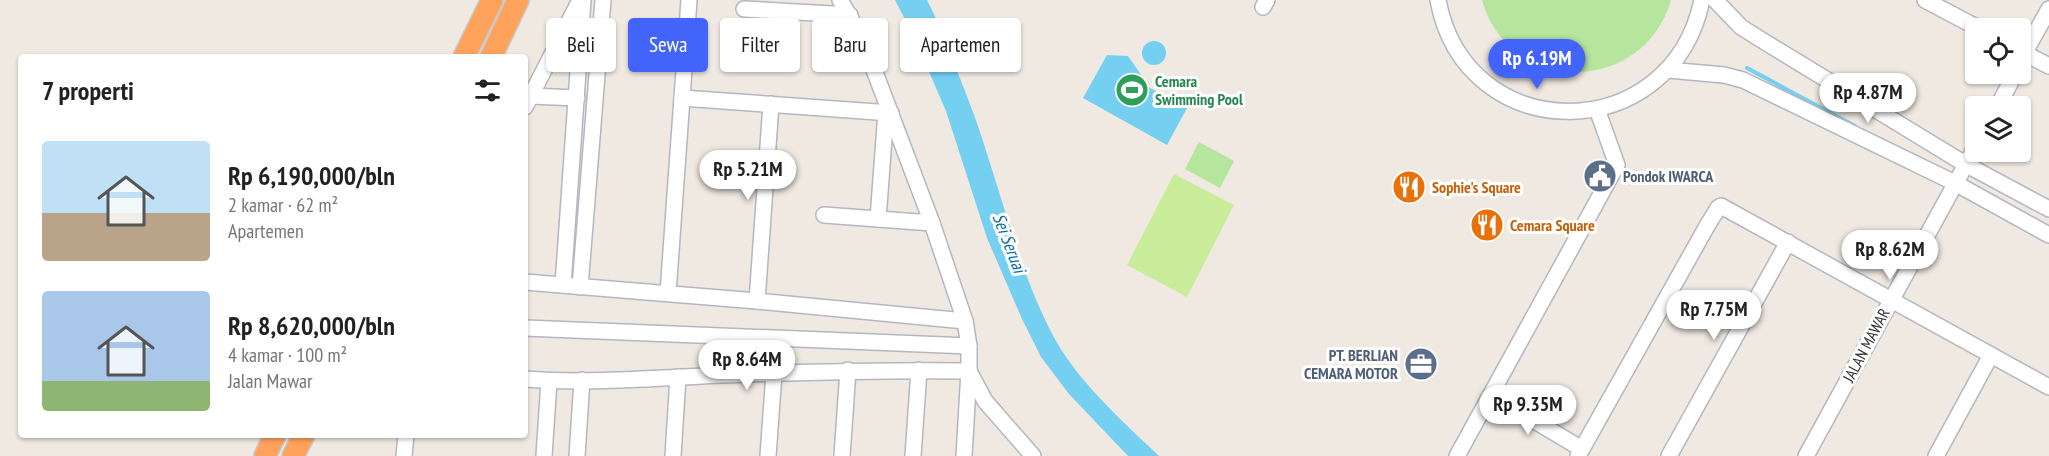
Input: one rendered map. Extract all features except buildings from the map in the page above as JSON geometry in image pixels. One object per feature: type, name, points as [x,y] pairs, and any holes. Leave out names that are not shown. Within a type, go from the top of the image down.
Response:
[{"type":"highway","points":[[465,54],[492,0]]},
{"type":"highway","points":[[492,54],[518,0]]},
{"type":"highway","points":[[265,456],[274,438]]},
{"type":"highway","points":[[293,456],[302,438]]},
{"type":"street","points":[[563,285],[582,0]]},
{"type":"street","points":[[528,102],[582,0]]},
{"type":"street","points":[[580,286],[603,0]]},
{"type":"street","points":[[668,293],[689,0]]},
{"type":"street","points":[[840,0],[862,38],[888,113],[932,223],[965,321],[969,346],[969,371],[964,456]]},
{"type":"street","points":[[1438,0],[1453,43],[1464,59],[1492,86],[1517,101],[1545,110],[1564,112],[1597,110],[1617,104],[1653,84],[1668,70],[1686,46],[1698,19],[1702,0]]},
{"type":"street","points":[[1714,0],[1741,27],[1965,164],[2049,208]]},
{"type":"street","points":[[1930,1],[1965,21]]},
{"type":"street","points":[[744,9],[780,6],[849,15]]},
{"type":"street","points":[[2031,40],[2049,9]]},
{"type":"street","points":[[2031,59],[2049,66]]},
{"type":"street","points":[[1668,70],[1724,75],[1743,80],[1955,183],[2049,235]]},
{"type":"street","points":[[528,102],[577,98]]},
{"type":"street","points":[[682,98],[888,113]]},
{"type":"street","points":[[757,301],[771,104]]},
{"type":"street","points":[[1457,456],[1617,165],[1597,110]]},
{"type":"street","points":[[878,219],[888,113]]},
{"type":"street","name":"JALAN MAWAR","points":[[1806,456],[1965,164]]},
{"type":"street","points":[[1491,395],[1580,452],[1718,207],[1723,207],[1788,242],[2049,387]]},
{"type":"street","points":[[824,215],[932,223]]},
{"type":"street","points":[[1669,456],[1788,242]]},
{"type":"street","points":[[528,282],[965,321]]},
{"type":"street","points":[[528,328],[969,346]]},
{"type":"street","points":[[1936,456],[1991,355]]},
{"type":"street","points":[[528,379],[549,381],[848,370],[969,371]]},
{"type":"street","points":[[842,456],[848,370]]},
{"type":"street","points":[[913,456],[919,370]]},
{"type":"street","points":[[969,371],[985,401],[1033,456]]},
{"type":"street","points":[[768,456],[774,373]]},
{"type":"street","points":[[673,456],[678,377]]},
{"type":"street","points":[[577,456],[582,380]]},
{"type":"street","points":[[544,456],[549,381]]},
{"type":"street","points":[[404,456],[406,438]]},
{"type":"green space","points":[[1482,0],[1671,0],[1656,32],[1633,54],[1606,68],[1576,72],[1546,68],[1519,54],[1497,32]]},
{"type":"green space","points":[[1199,142],[1234,161],[1220,188],[1185,169]]},
{"type":"green space","points":[[1174,174],[1234,205],[1187,297],[1127,265]]},
{"type":"water","points":[[895,0],[927,0],[935,18],[904,18]]},
{"type":"water","points":[[1154,41],[1163,44],[1166,53],[1163,62],[1154,65],[1145,62],[1142,53],[1145,44]]},
{"type":"water","points":[[1107,55],[1128,56],[1150,88],[1187,108],[1167,145],[1083,98]]},
{"type":"water","name":"Sei Seruai","points":[[929,72],[958,72],[976,120],[1026,273],[1056,341],[1089,387],[1159,456],[1128,456],[1069,394],[1041,357],[987,238],[946,111]]},
{"type":"waterway","points":[[1747,68],[1855,126]]},
{"type":"place","name":"Cemara Swimming Pool","points":[[1132,90]]},
{"type":"place","name":"Pondok IWARCA","points":[[1600,176]]},
{"type":"place","name":"Sophie's Square","points":[[1409,187]]},
{"type":"place","name":"Cemara Square","points":[[1487,225]]},
{"type":"place","name":"PT. BERLIAN CEMARA MOTOR","points":[[1421,364]]}]
